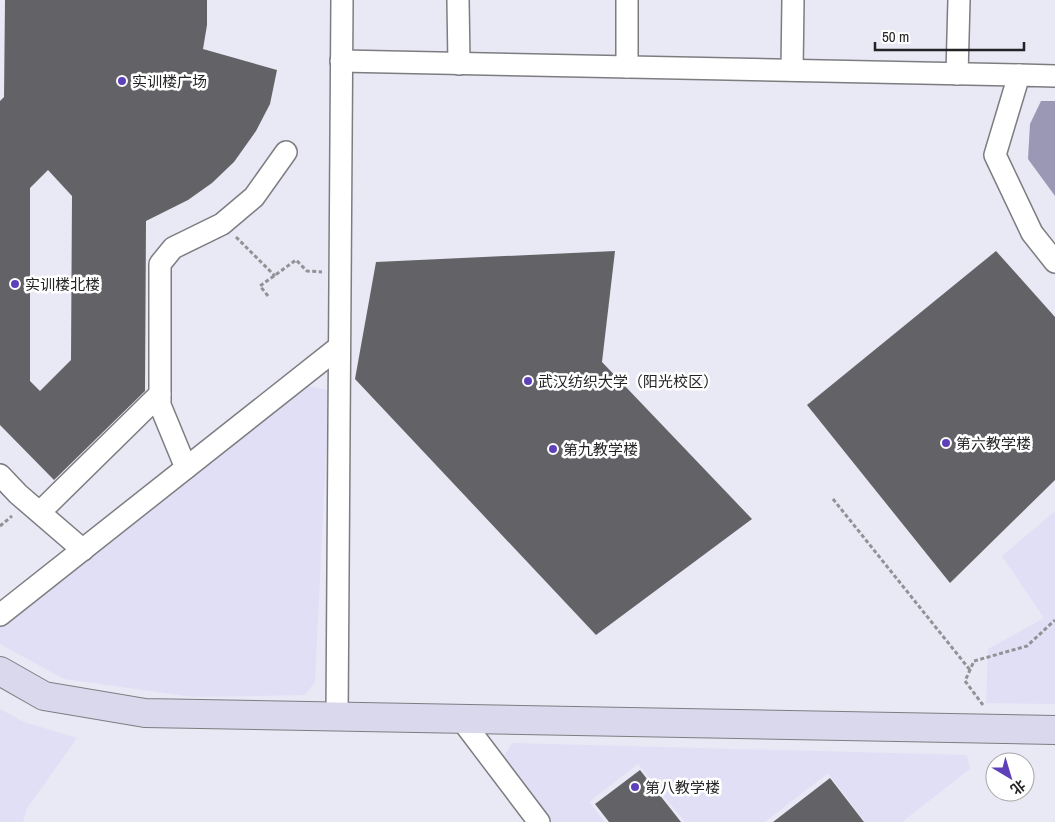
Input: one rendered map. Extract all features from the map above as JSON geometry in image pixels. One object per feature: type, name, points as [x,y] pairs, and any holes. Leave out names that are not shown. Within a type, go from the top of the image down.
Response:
[{"type":"main road","points":[[0,671],[44,696],[145,713],[1055,730]]},
{"type":"street","points":[[337,716],[342,0]]},
{"type":"street","points":[[458,0],[458,64]]},
{"type":"street","points":[[627,0],[627,67]]},
{"type":"street","points":[[792,70],[793,0]]},
{"type":"street","points":[[957,74],[959,0]]},
{"type":"street","points":[[341,61],[1055,76]]},
{"type":"street","points":[[1019,75],[995,155],[1032,234],[1055,262]]},
{"type":"street","points":[[186,468],[160,405],[160,264],[173,248],[222,224],[254,197],[286,152]]},
{"type":"street","points":[[0,615],[339,347]]},
{"type":"street","points":[[40,512],[160,394]]},
{"type":"street","points":[[0,475],[18,494],[83,550]]},
{"type":"street","points":[[460,719],[539,822]]},
{"type":"path","points":[[222,224],[275,276]]},
{"type":"path","points":[[268,296],[260,286],[296,260],[307,271],[340,272]]},
{"type":"path","points":[[833,499],[970,670]]},
{"type":"path","points":[[1002,729],[965,681],[974,661],[1027,646],[1055,620]]},
{"type":"shaded area","name":"武汉纺织大学（阳光校区）","points":[[0,0],[1055,0],[1055,822],[0,822]]},
{"type":"shaded area","points":[[1041,101],[1055,101],[1055,196],[1028,159],[1030,124]]},
{"type":"shaded area","points":[[306,386],[329,390],[315,682],[305,695],[193,697],[64,679],[0,644],[0,627]]},
{"type":"shaded area","points":[[1055,511],[1055,704],[986,703],[988,649],[1044,618],[1002,556]]},
{"type":"shaded area","points":[[0,709],[24,722],[77,738],[27,808],[23,822],[0,822]]},
{"type":"shaded area","points":[[512,743],[967,755],[970,769],[902,822],[865,822],[828,773],[765,822],[685,822],[638,764],[589,802],[605,822],[547,822],[500,763]]},
{"type":"building","points":[[5,0],[207,0],[207,25],[203,49],[277,70],[270,104],[256,131],[234,162],[212,183],[188,200],[146,221],[145,391],[54,480],[0,425],[0,101],[4,97]],"holes":[[[48,170],[72,196],[71,360],[40,391],[30,381],[30,188]]]},
{"type":"building","name":"第九教学楼","points":[[615,251],[602,362],[752,519],[596,635],[355,379],[376,262]]},
{"type":"building","name":"第六教学楼","points":[[996,251],[1055,317],[1055,480],[950,583],[807,405]]},
{"type":"building","name":"第八教学楼","points":[[640,770],[681,822],[609,822],[595,804]]},
{"type":"building","points":[[830,778],[864,822],[773,822]]},
{"type":"place","name":"实训楼广场","points":[[122,81]]},
{"type":"place","name":"实训楼北楼","points":[[15,284]]},
{"type":"place","name":"武汉纺织大学（阳光校区）","points":[[528,381]]},
{"type":"place","name":"第六教学楼","points":[[946,443]]},
{"type":"place","name":"第九教学楼","points":[[553,449]]},
{"type":"place","name":"第八教学楼","points":[[635,787]]}]
